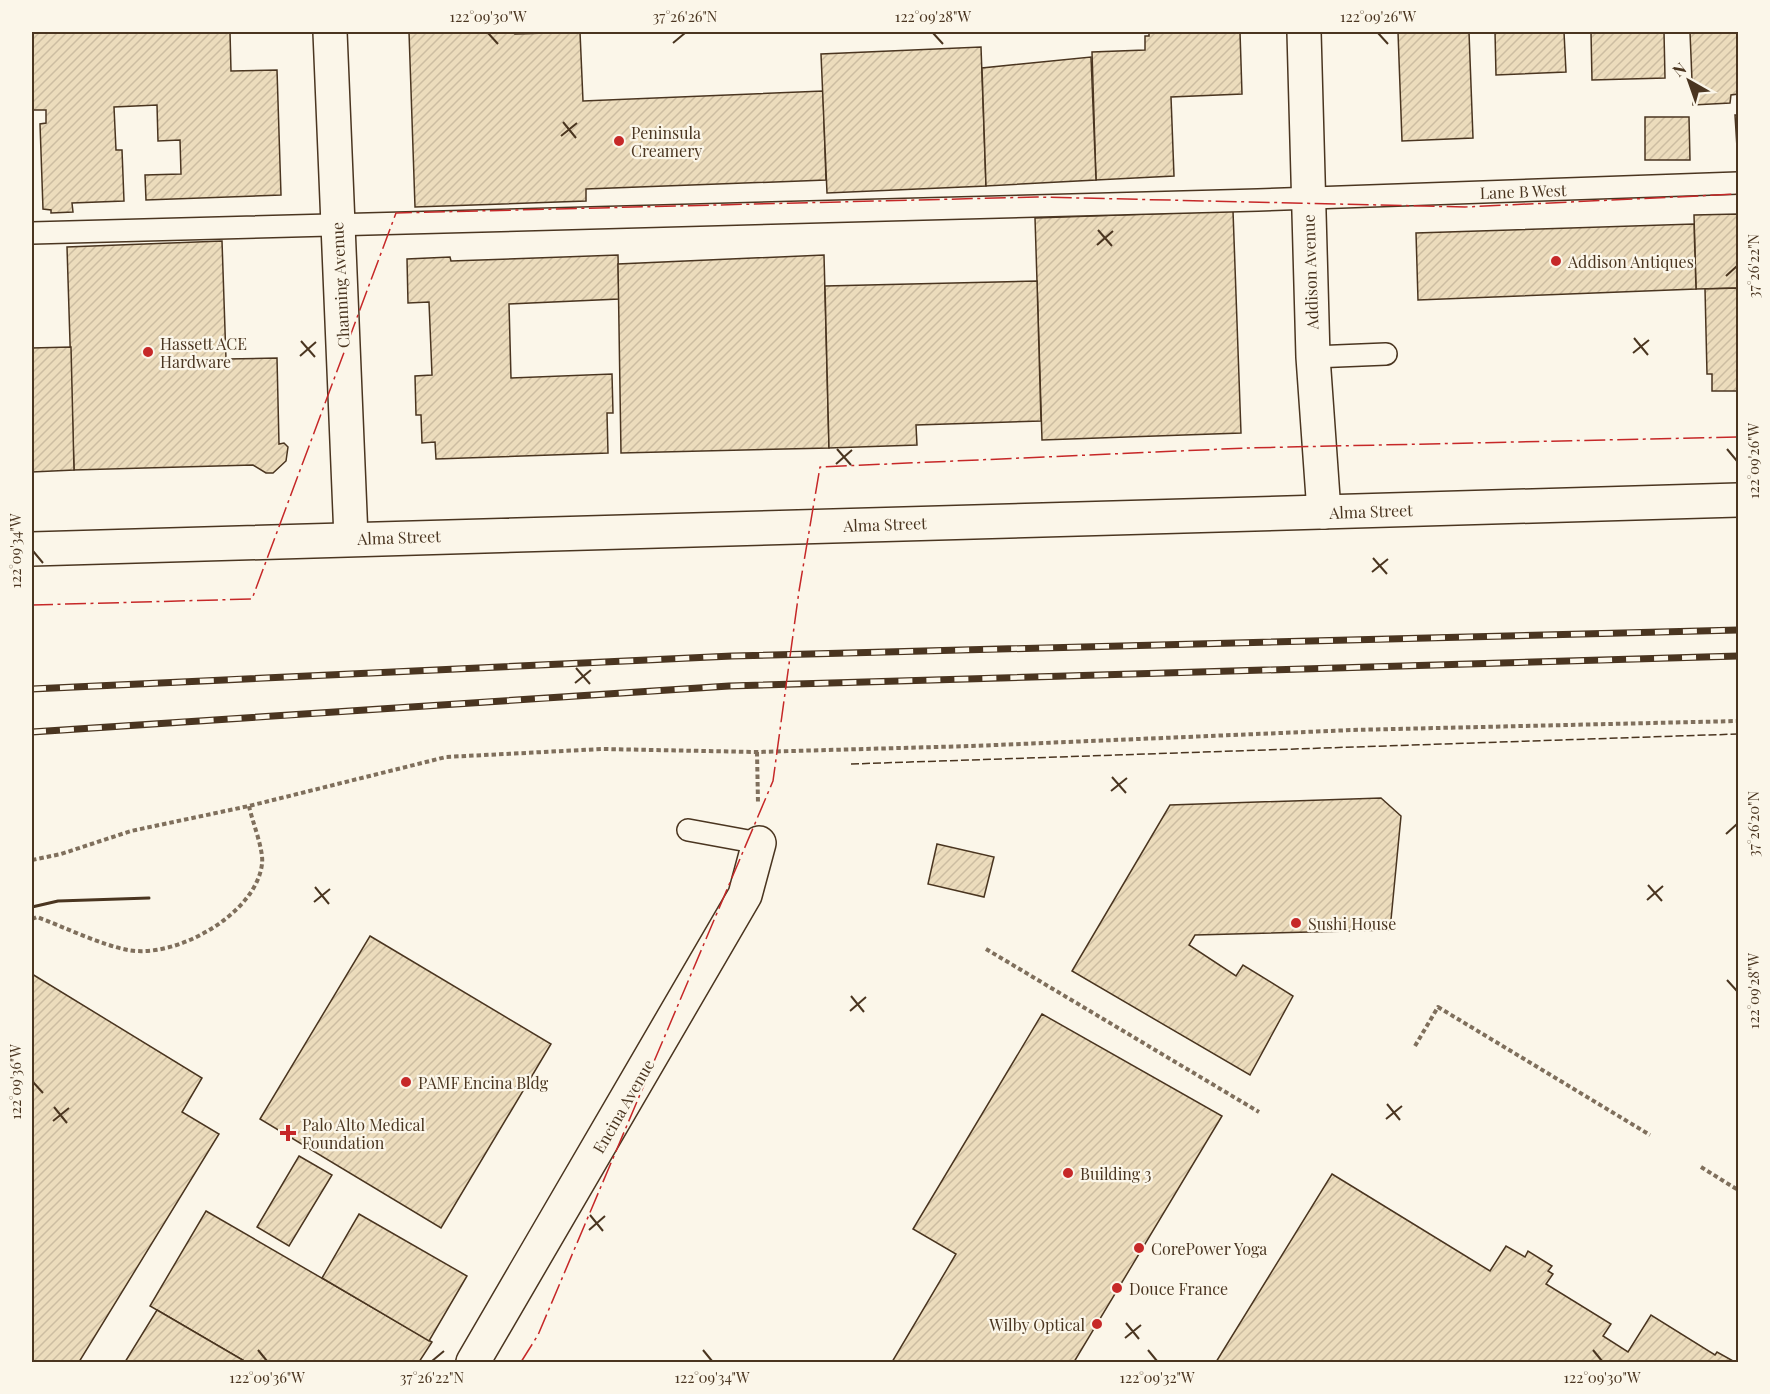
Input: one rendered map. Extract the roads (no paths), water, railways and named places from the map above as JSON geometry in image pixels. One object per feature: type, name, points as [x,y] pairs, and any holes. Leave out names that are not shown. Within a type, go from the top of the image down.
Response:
[{"type":"main road","name":"Channing Avenue","points":[[330,32],[351,538]]},
{"type":"main road","name":"Addison Avenue","points":[[1304,32],[1314,357],[1324,512]]},
{"type":"main road","name":"Alma Street","points":[[32,549],[351,538],[1738,500]]},
{"type":"main road","name":"Encina Avenue","points":[[473,1362],[745,895],[759,843]]},
{"type":"lane","name":"Lane B West","points":[[32,233],[337,224],[451,224],[1738,183]]},
{"type":"lane","points":[[1314,357],[1386,354]]},
{"type":"lane","points":[[688,830],[759,843]]},
{"type":"railway","points":[[32,689],[732,656],[1738,630]]},
{"type":"railway","points":[[32,732],[729,686],[1738,656]]},
{"type":"place","name":"Peninsula Creamery","points":[[619,141]]},
{"type":"place","name":"Addison Antiques","points":[[1556,261]]},
{"type":"place","name":"Hassett ACE Hardware","points":[[148,352]]},
{"type":"place","name":"Sushi House","points":[[1296,923]]},
{"type":"place","name":"PAMF Encina Bldg","points":[[406,1082]]},
{"type":"place","name":"Palo Alto Medical Foundation","points":[[288,1133]]},
{"type":"place","name":"Building 3","points":[[1068,1173]]},
{"type":"place","name":"CorePower Yoga","points":[[1139,1248]]},
{"type":"place","name":"Douce France","points":[[1117,1288]]},
{"type":"place","name":"Wilby Optical","points":[[1097,1324]]}]
